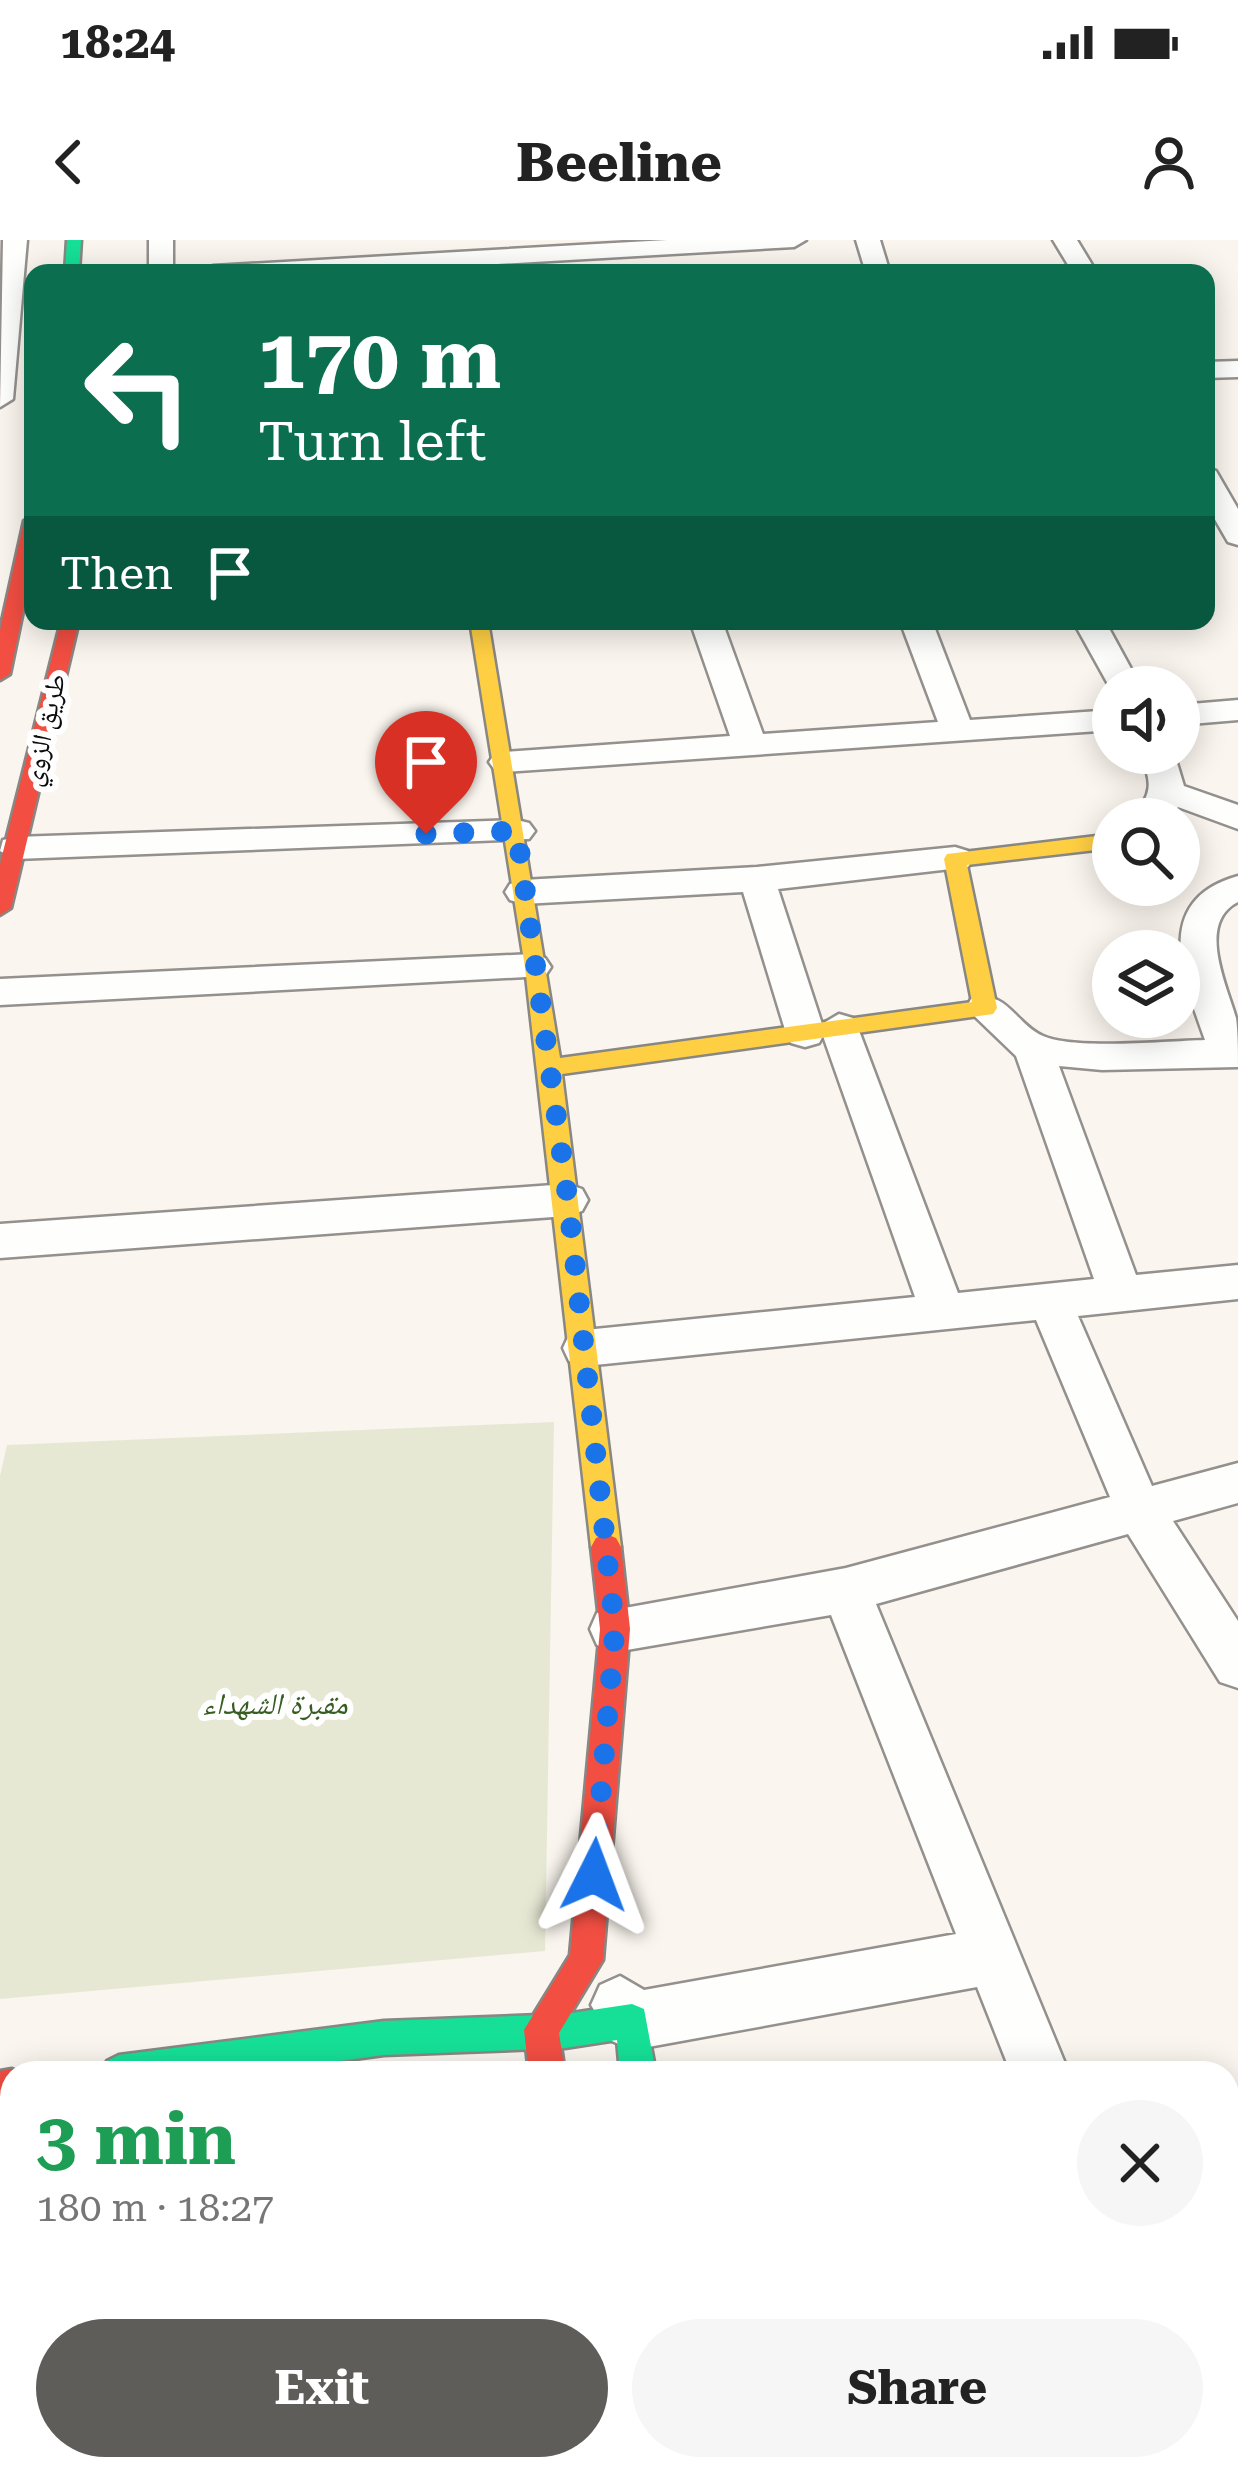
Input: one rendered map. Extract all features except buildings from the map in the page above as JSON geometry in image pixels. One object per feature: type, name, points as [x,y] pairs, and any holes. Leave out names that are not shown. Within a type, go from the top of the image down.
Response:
[{"type":"street","points":[[0,400],[15,240]]},
{"type":"street","points":[[344,264],[794,240]]},
{"type":"street","points":[[1220,487],[1238,536]]},
{"type":"street","name":"طريق الزوي","points":[[0,674],[24,563]]},
{"type":"street","name":"طريق الزوي","points":[[0,908],[68,630]]},
{"type":"street","points":[[481,630],[517,831],[532,967],[568,1200],[615,1629],[586,1960],[542,2030],[546,2061]]},
{"type":"street","points":[[709,630],[749,746]]},
{"type":"street","points":[[919,630],[958,731]]},
{"type":"street","points":[[1094,630],[1114,666]]},
{"type":"street","points":[[1200,713],[1238,710]]},
{"type":"street","points":[[506,762],[1092,721]]},
{"type":"street","points":[[1200,801],[1238,818]]},
{"type":"street","points":[[16,848],[517,831]]},
{"type":"street","points":[[523,892],[757,879],[1092,843]]},
{"type":"street","points":[[955,859],[985,1008],[1033,1049],[1120,1291]]},
{"type":"street","points":[[757,879],[942,1310]]},
{"type":"street","points":[[1033,1049],[1102,1056],[1234,1053],[1201,964],[1197,924],[1209,903],[1222,892],[1238,888]]},
{"type":"street","points":[[0,992],[532,967]]},
{"type":"street","points":[[547,1068],[985,1008]]},
{"type":"street","points":[[0,1241],[568,1200]]},
{"type":"street","points":[[584,1348],[1238,1282]]},
{"type":"street","points":[[1049,1299],[1138,1508],[1238,1665]]},
{"type":"street","points":[[615,1629],[846,1590],[1238,1483]]},
{"type":"street","points":[[846,1590],[1035,2061]]},
{"type":"street","points":[[209,2061],[384,2038],[542,2030],[635,2047],[993,1956]]},
{"type":"street","points":[[586,1960],[635,2047]]},
{"type":"green space","name":"مقبرة الشهداء","points":[[554,1422],[545,1951],[0,1999],[0,1476],[7,1445]]},
{"type":"traffic: fast","points":[[73,264],[74,240]]},
{"type":"traffic: fast","points":[[210,2061],[384,2038],[565,2031],[632,2021],[637,2061]]},
{"type":"traffic: slow","points":[[481,630],[536,967],[606,1547]]},
{"type":"traffic: slow","points":[[546,1068],[985,1008],[955,859],[1092,843]]},
{"type":"traffic: jam","points":[[0,674],[24,563]]},
{"type":"traffic: jam","points":[[0,908],[68,630]]},
{"type":"traffic: jam","points":[[545,2061],[541,2030],[586,1960],[615,1629],[606,1547]]},
{"type":"route","points":[[426,834],[517,831],[532,967],[568,1200],[615,1629],[594,1875]]}]
